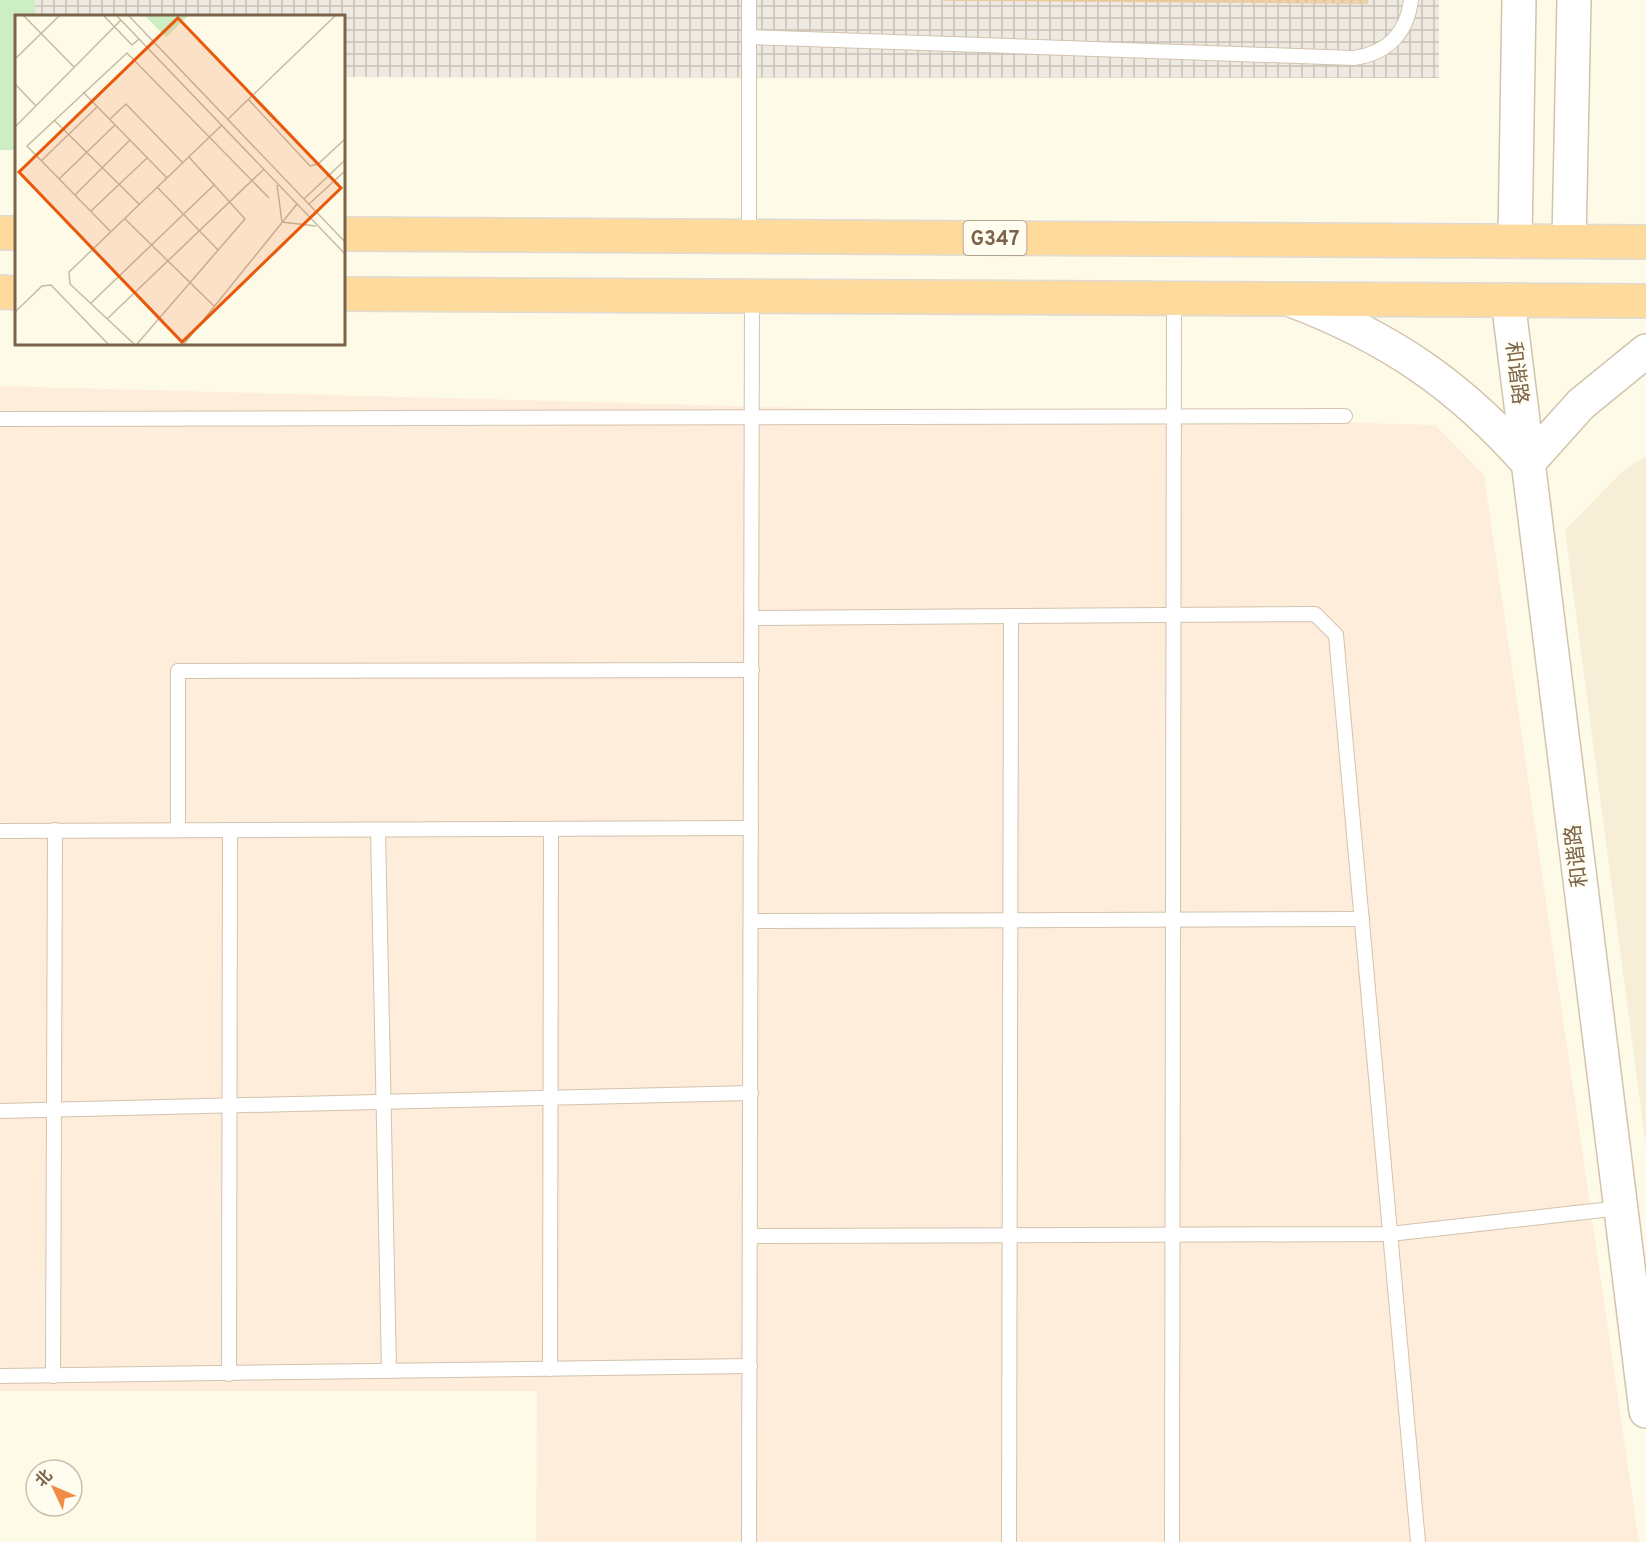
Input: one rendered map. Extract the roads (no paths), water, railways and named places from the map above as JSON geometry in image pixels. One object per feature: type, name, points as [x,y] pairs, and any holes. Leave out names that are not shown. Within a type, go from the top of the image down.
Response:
[{"type":"highway","name":"G347","points":[[345,234],[1646,242]]},
{"type":"highway","points":[[345,294],[1646,301]]},
{"type":"street","points":[[1515,241],[1519,0]]},
{"type":"street","points":[[1569,241],[1574,0]]},
{"type":"street","points":[[1289,299],[1372,334],[1412,358],[1474,406],[1528,463],[1581,404],[1646,351]]},
{"type":"street","name":"和谐路","points":[[1508,300],[1646,1411]]},
{"type":"lane","points":[[749,0],[749,237]]},
{"type":"lane","points":[[749,37],[1354,58],[1368,56],[1392,42],[1403,30],[1411,0]]},
{"type":"lane","points":[[749,1542],[752,296]]},
{"type":"lane","points":[[1172,1542],[1174,299]]},
{"type":"lane","points":[[0,419],[1345,416]]},
{"type":"lane","points":[[752,618],[1315,614],[1336,635],[1418,1542]]},
{"type":"lane","points":[[1009,1542],[1011,616]]},
{"type":"lane","points":[[178,830],[178,671],[752,670]]},
{"type":"lane","points":[[0,831],[751,828]]},
{"type":"lane","points":[[550,1369],[551,829]]},
{"type":"lane","points":[[53,1376],[55,830]]},
{"type":"lane","points":[[229,1374],[230,830]]},
{"type":"lane","points":[[378,830],[389,1371]]},
{"type":"lane","points":[[751,921],[1362,919]]},
{"type":"lane","points":[[0,1111],[751,1093]]},
{"type":"lane","points":[[750,1236],[1390,1234],[1620,1208]]},
{"type":"lane","points":[[0,1376],[750,1366]]}]
